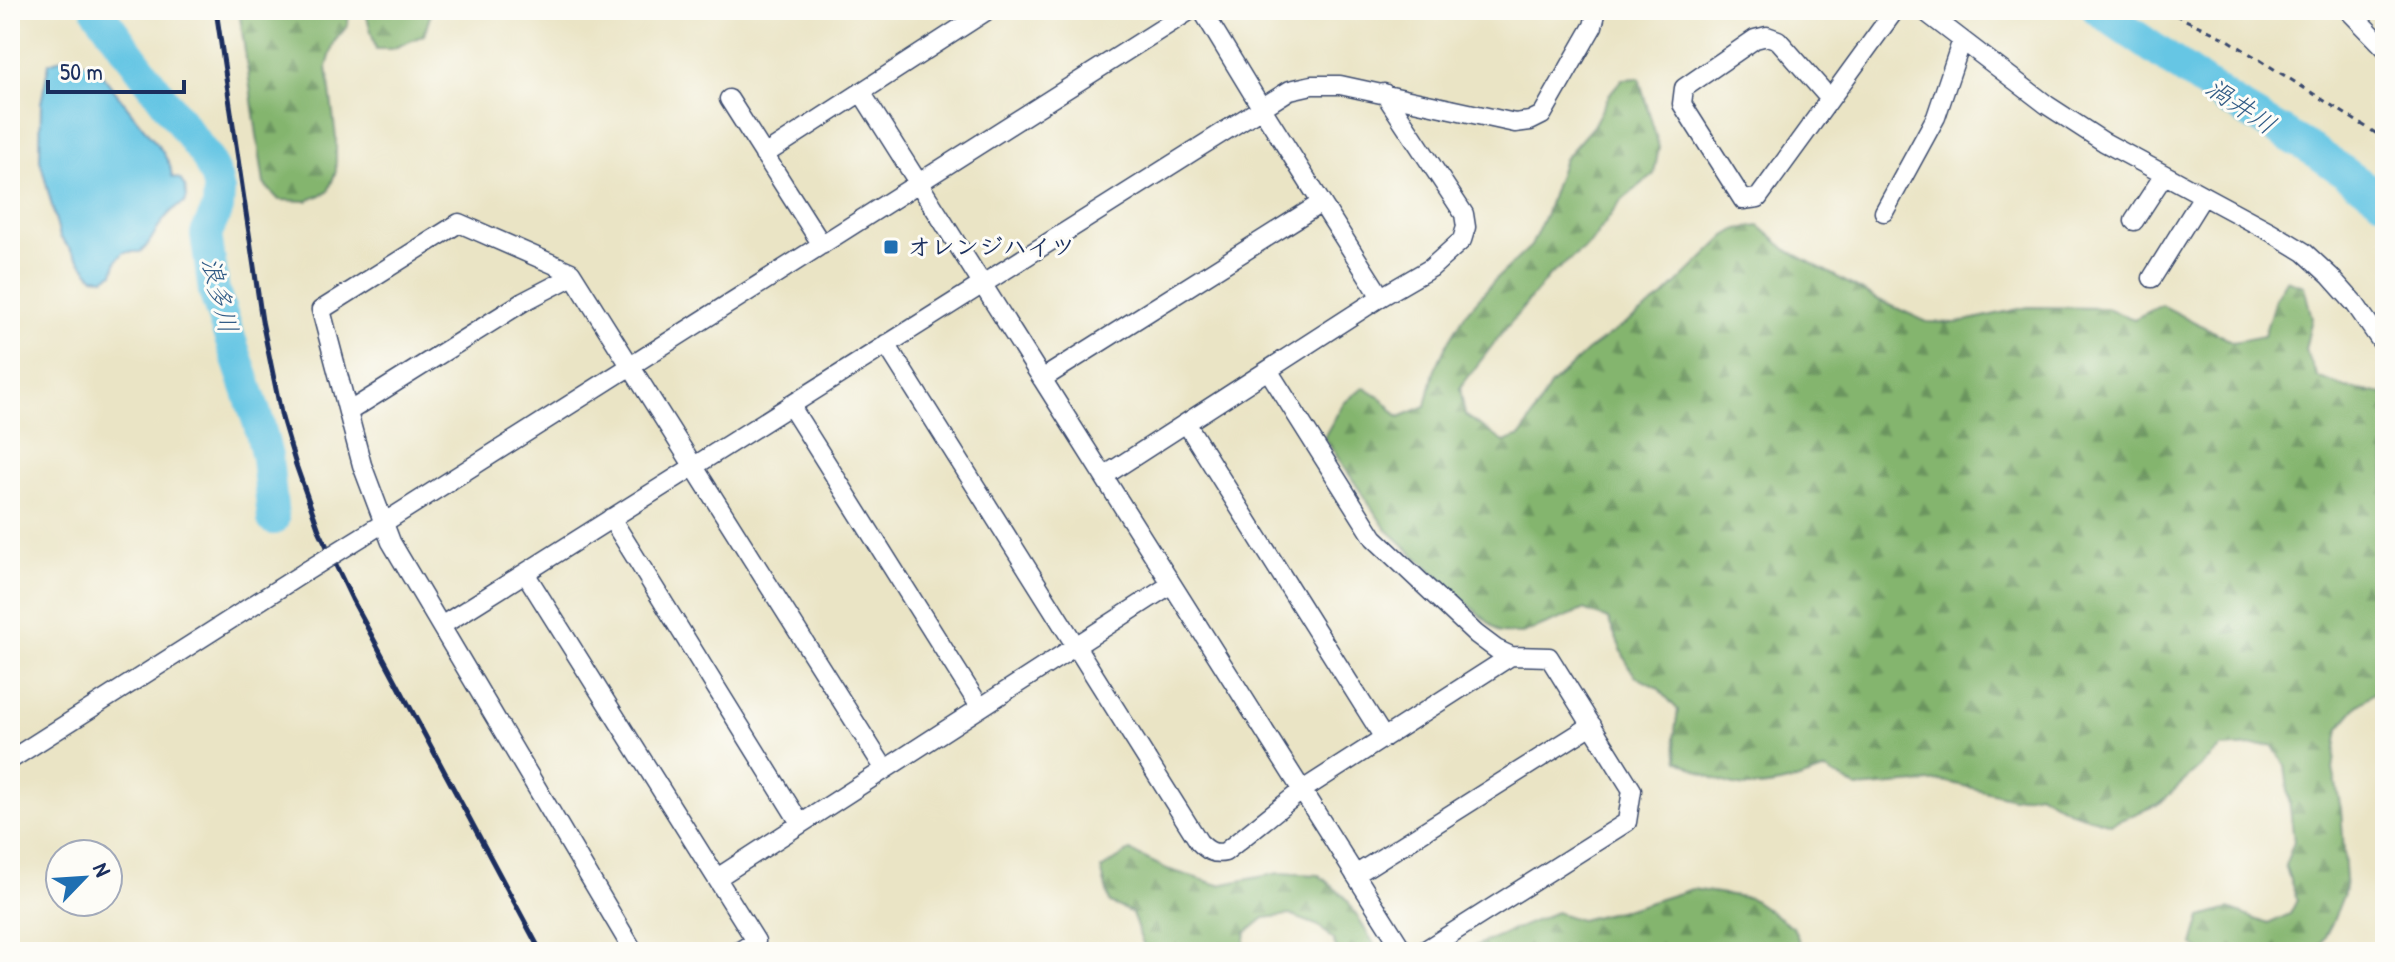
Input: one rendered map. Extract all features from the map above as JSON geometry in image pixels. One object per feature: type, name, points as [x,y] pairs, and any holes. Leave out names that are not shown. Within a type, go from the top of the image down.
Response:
[{"type":"street","points":[[764,155],[988,10]]},
{"type":"street","points":[[10,760],[1191,10]]},
{"type":"street","points":[[1202,10],[1381,297]]},
{"type":"street","points":[[441,626],[1290,90],[1312,85],[1340,85],[1515,123],[1530,121],[1542,115],[1593,26],[1597,10]]},
{"type":"street","points":[[1830,99],[1778,40],[1767,36],[1755,39],[1684,88],[1682,104],[1743,200],[1758,198],[1895,10]]},
{"type":"street","points":[[1923,10],[2047,105],[2104,142],[2304,252],[2355,304],[2385,347]]},
{"type":"street","points":[[2348,10],[2385,48]]},
{"type":"street","points":[[1884,212],[1936,117],[1962,40]]},
{"type":"street","points":[[861,92],[1404,952]]},
{"type":"street","points":[[1104,476],[1431,268],[1462,240],[1466,227],[1464,214],[1384,93]]},
{"type":"street","points":[[729,99],[822,245]]},
{"type":"street","points":[[2134,221],[2164,175]]},
{"type":"street","points":[[2152,278],[2203,196]]},
{"type":"street","points":[[1042,379],[1321,203]]},
{"type":"street","points":[[634,952],[391,542],[362,465],[321,310],[459,223],[571,272],[884,768]]},
{"type":"street","points":[[348,412],[523,302],[573,276]]},
{"type":"street","points":[[886,344],[1074,646],[1199,842],[1208,850],[1217,854],[1225,852],[1301,791],[1511,656]]},
{"type":"street","points":[[1268,370],[1374,538],[1496,649],[1511,656],[1549,657],[1632,790],[1627,822],[1422,952]]},
{"type":"street","points":[[790,405],[980,707]]},
{"type":"street","points":[[1186,423],[1384,738]]},
{"type":"street","points":[[611,518],[800,823]]},
{"type":"street","points":[[525,573],[756,941],[738,952]]},
{"type":"street","points":[[717,878],[1170,585]]},
{"type":"street","points":[[1355,875],[1592,725]]},
{"type":"path","points":[[2164,10],[2225,38],[2385,139]]},
{"type":"green space","points":[[239,10],[349,10],[348,25],[334,42],[327,67],[336,137],[336,171],[328,192],[307,201],[279,200],[264,184]]},
{"type":"green space","points":[[365,10],[432,10],[424,35],[392,49],[376,49]]},
{"type":"green space","points":[[1639,78],[1659,147],[1654,174],[1620,202],[1590,244],[1549,276],[1460,388],[1465,415],[1504,442],[1521,436],[1550,386],[1587,351],[1663,297],[1726,236],[1738,229],[1759,226],[1787,250],[1927,322],[1956,323],[2028,307],[2104,308],[2134,319],[2162,305],[2233,342],[2264,336],[2275,299],[2286,280],[2304,286],[2312,318],[2305,350],[2318,377],[2346,388],[2385,394],[2385,686],[2361,702],[2339,728],[2333,769],[2341,809],[2346,880],[2333,921],[2317,952],[2202,952],[2193,945],[2201,917],[2229,909],[2268,924],[2290,914],[2297,900],[2285,865],[2294,842],[2285,765],[2272,745],[2221,748],[2159,804],[2111,824],[2071,812],[2038,793],[2013,798],[1943,781],[1857,788],[1826,770],[1772,785],[1734,785],[1678,760],[1674,738],[1678,710],[1658,688],[1635,676],[1608,619],[1583,610],[1522,634],[1500,633],[1386,529],[1324,437],[1343,404],[1363,387],[1382,399],[1399,417],[1426,406],[1434,372],[1466,313],[1531,246],[1564,159],[1593,126],[1611,92],[1622,79]]},
{"type":"green space","points":[[1130,851],[1167,869],[1219,885],[1279,873],[1319,875],[1346,898],[1379,952],[1338,952],[1333,940],[1319,926],[1290,915],[1264,918],[1246,933],[1243,952],[1146,952],[1132,913],[1110,903],[1101,869]]},
{"type":"green space","points":[[1692,889],[1750,898],[1793,927],[1800,943],[1793,952],[1461,952],[1556,912],[1580,920]]},
{"type":"water","points":[[67,57],[96,67],[162,151],[170,165],[172,177],[180,179],[187,197],[185,203],[167,216],[145,248],[140,252],[124,252],[117,260],[113,273],[105,278],[93,277],[60,237],[40,160],[41,103],[49,63]]},
{"type":"waterway","name":"浪多川","points":[[97,10],[207,158],[216,178],[218,208],[206,234],[214,291],[259,424],[267,457],[273,519]]},
{"type":"waterway","name":"渦井川","points":[[2098,10],[2231,102],[2316,152],[2385,201]]},
{"type":"railway","points":[[216,10],[262,321],[282,418],[296,465],[319,530],[352,599],[541,952]]},
{"type":"place","name":"オレンジハイツ","points":[[891,247]]}]
